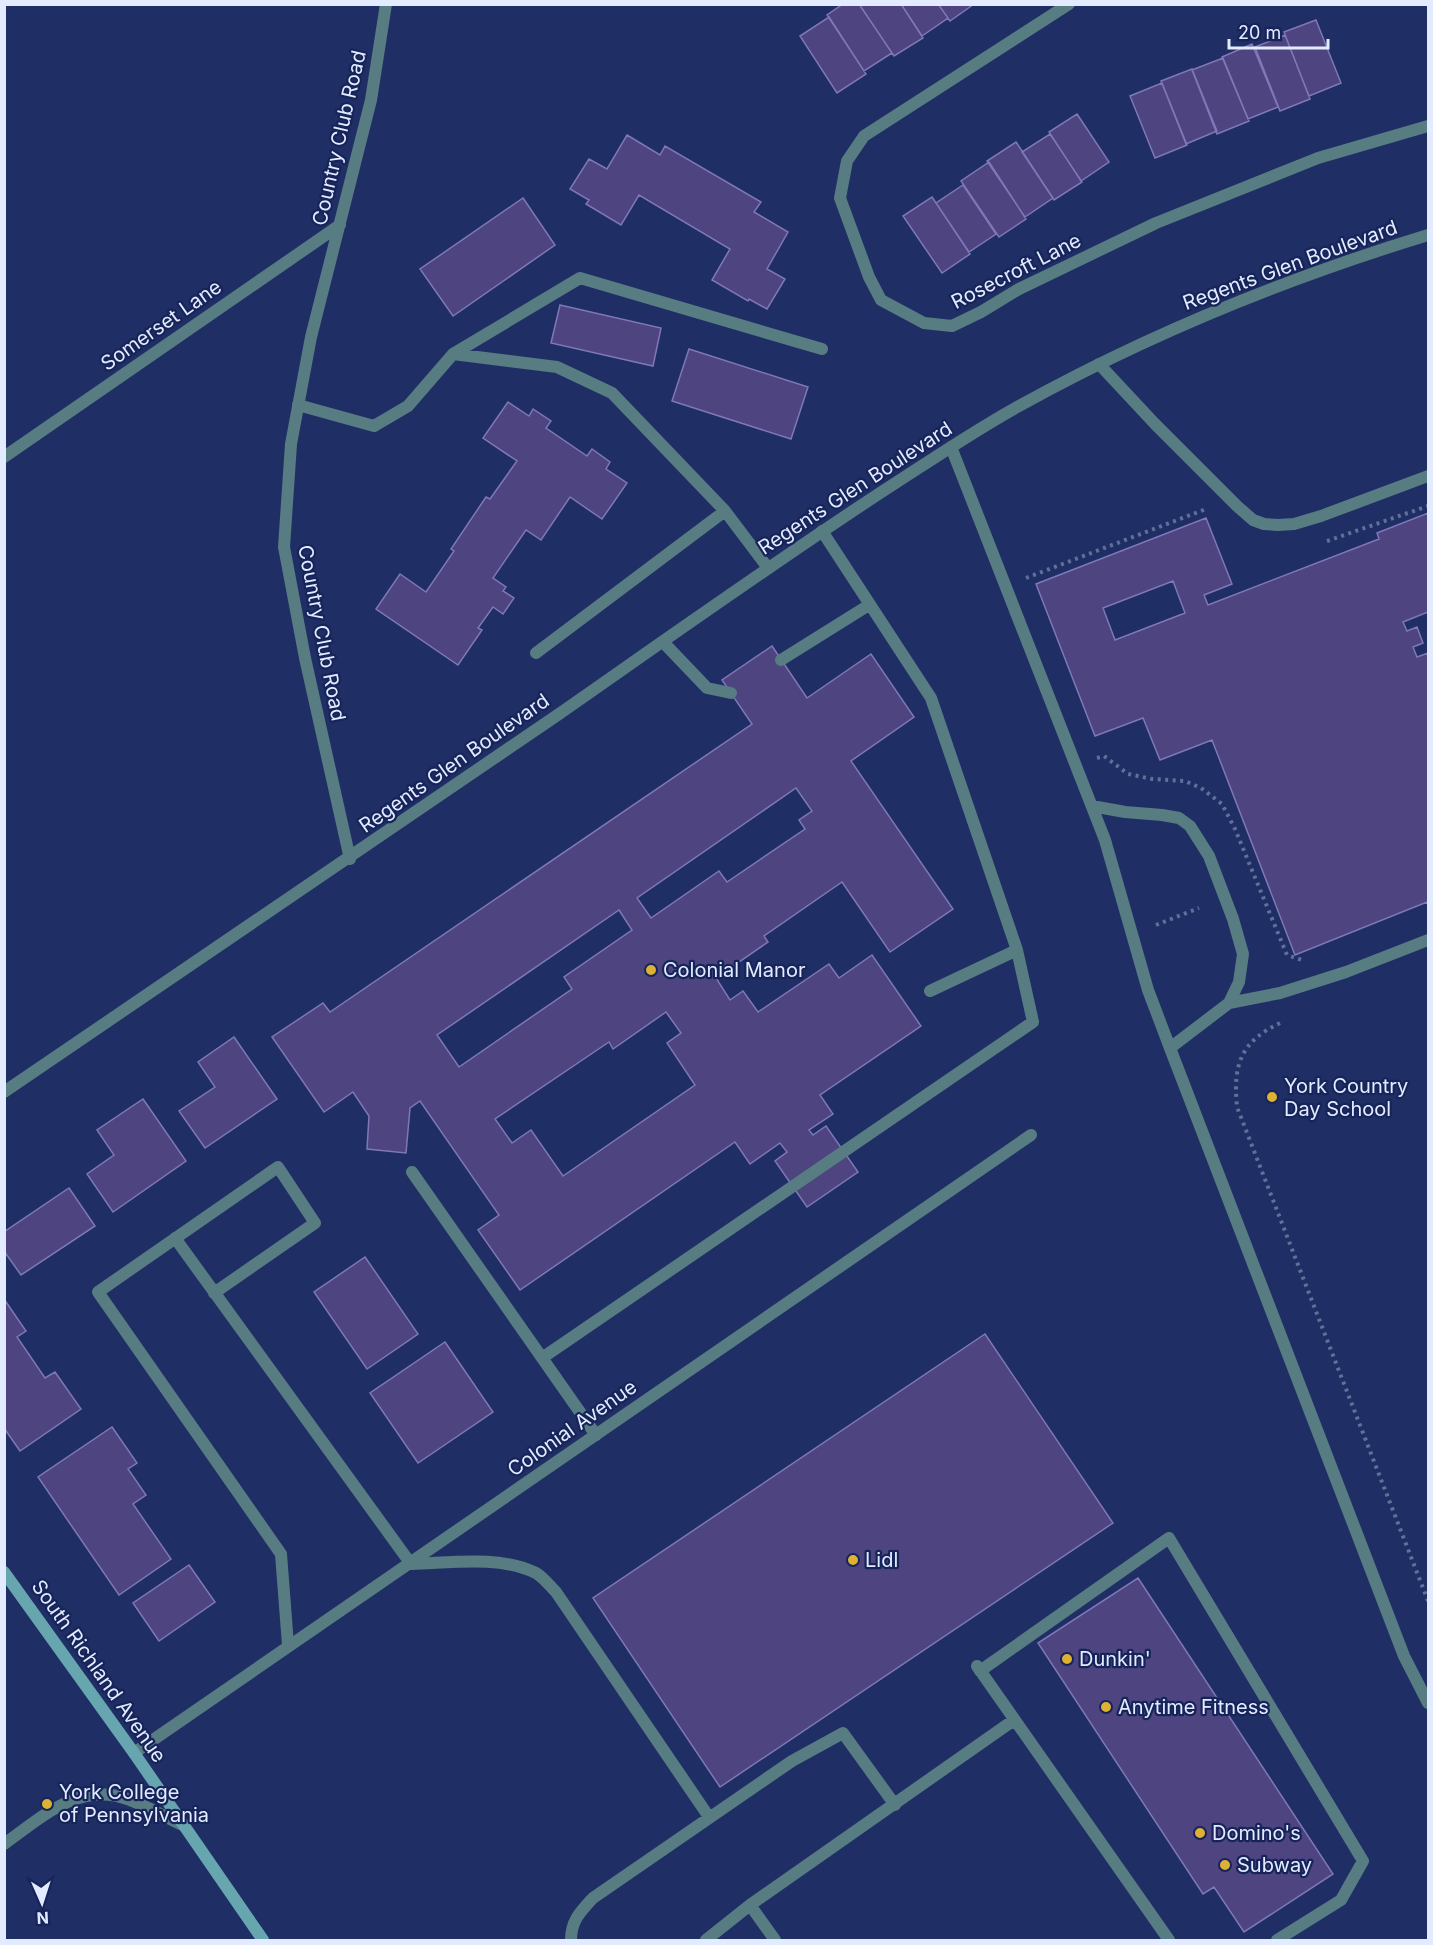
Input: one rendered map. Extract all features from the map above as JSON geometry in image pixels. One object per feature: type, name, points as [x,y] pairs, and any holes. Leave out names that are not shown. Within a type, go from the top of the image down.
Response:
[{"type":"main road","name":"South Richland Avenue","points":[[4,1572],[134,1753],[263,1941]]},
{"type":"street","name":"Country Club Road","points":[[350,859],[305,658],[284,547],[291,444],[298,405],[311,337],[371,100],[386,4]]},
{"type":"street","name":"Rosecroft Lane","points":[[1069,4],[864,136],[847,161],[840,198],[858,252],[881,300],[924,323],[952,326],[1019,289],[1156,223],[1318,158],[1428,126]]},
{"type":"street","name":"Somerset Lane","points":[[4,457],[340,225]]},
{"type":"street","name":"Regents Glen Boulevard","points":[[350,859],[822,531],[1017,407],[1100,364],[1225,307],[1329,268],[1428,235]]},
{"type":"street","points":[[298,405],[374,426],[408,406],[453,354],[580,278],[822,349]]},
{"type":"street","points":[[453,354],[557,367],[612,393],[725,511],[768,568]]},
{"type":"street","points":[[1100,364],[1155,424],[1237,506],[1253,520],[1264,524],[1286,525],[1321,516],[1428,476]]},
{"type":"street","points":[[951,447],[1105,840],[1148,990],[1170,1048],[1404,1656],[1428,1703]]},
{"type":"street","points":[[536,653],[725,511]]},
{"type":"street","points":[[542,1358],[1033,1022],[1017,950],[931,698],[822,531]]},
{"type":"street","points":[[781,660],[869,605]]},
{"type":"street","points":[[663,642],[707,688],[731,693]]},
{"type":"street","points":[[1092,806],[1179,818],[1190,826],[1199,838],[1209,856],[1233,919],[1243,954],[1239,982],[1229,1003]]},
{"type":"street","points":[[4,1092],[350,859]]},
{"type":"street","points":[[1170,1048],[1229,1003],[1280,993],[1346,972],[1428,940]]},
{"type":"street","points":[[930,991],[1017,950]]},
{"type":"street","name":"Colonial Avenue","points":[[134,1753],[1031,1135]]},
{"type":"street","points":[[214,1293],[315,1223],[278,1167],[98,1292],[281,1554],[288,1646]]},
{"type":"street","points":[[412,1172],[596,1435]]},
{"type":"street","points":[[175,1238],[411,1564],[480,1562],[509,1564],[537,1574],[556,1593],[709,1816]]},
{"type":"street","points":[[1169,1941],[978,1668],[1169,1538],[1363,1861],[1341,1900],[1277,1941]]},
{"type":"street","points":[[706,1941],[750,1905],[1014,1720]]},
{"type":"street","points":[[571,1941],[571,1929],[577,1915],[593,1898],[792,1761],[843,1733],[895,1805]]},
{"type":"street","points":[[4,1844],[58,1806],[87,1796],[106,1795],[128,1799],[184,1827]]},
{"type":"street","points":[[750,1905],[775,1941]]},
{"type":"path","points":[[1326,541],[1428,506]]},
{"type":"path","points":[[1007,586],[1206,508],[1212,515]]},
{"type":"path","points":[[1156,925],[1199,908]]},
{"type":"path","points":[[1280,1023],[1265,1030],[1247,1045],[1238,1065],[1235,1084],[1237,1107],[1428,1601]]},
{"type":"building","points":[[843,4],[859,4],[892,53],[864,71],[827,15]]},
{"type":"building","points":[[859,4],[901,4],[923,38],[894,56]]},
{"type":"building","points":[[901,4],[938,4],[948,18],[922,36]]},
{"type":"building","points":[[938,4],[974,4],[950,21]]},
{"type":"building","points":[[829,17],[866,74],[837,93],[800,36]]},
{"type":"building","points":[[1316,20],[1341,83],[1309,96],[1284,32]]},
{"type":"building","points":[[1285,35],[1310,99],[1280,111],[1255,47]]},
{"type":"building","points":[[1252,44],[1278,107],[1248,119],[1222,57]]},
{"type":"building","points":[[1223,58],[1249,121],[1217,134],[1192,70]]},
{"type":"building","points":[[1192,69],[1217,131],[1186,144],[1161,81]]},
{"type":"building","points":[[1162,83],[1187,145],[1155,158],[1130,96]]},
{"type":"building","points":[[1077,114],[1109,162],[1081,181],[1049,132]]},
{"type":"building","points":[[1050,134],[1082,182],[1054,200],[1022,152]]},
{"type":"building","points":[[627,135],[660,155],[665,146],[761,202],[754,212],[788,232],[767,269],[785,279],[767,309],[712,280],[730,249],[639,195],[621,225],[586,204],[589,200],[570,189],[589,159],[607,169]]},
{"type":"building","points":[[1016,142],[1053,198],[1025,217],[987,161]]},
{"type":"building","points":[[989,162],[1026,219],[999,237],[961,181]]},
{"type":"building","points":[[963,185],[996,234],[969,252],[936,203]]},
{"type":"building","points":[[932,197],[970,254],[942,273],[903,216]]},
{"type":"building","points":[[523,198],[555,245],[453,316],[420,269]]},
{"type":"building","points":[[560,305],[661,328],[653,366],[551,343]]},
{"type":"building","points":[[689,349],[808,387],[791,439],[672,401]]},
{"type":"building","points":[[508,402],[529,416],[533,409],[551,421],[546,428],[587,456],[592,449],[610,462],[606,469],[627,483],[602,519],[570,497],[541,540],[526,530],[493,578],[506,587],[503,591],[514,598],[503,614],[493,607],[478,628],[482,630],[458,665],[376,609],[400,574],[426,592],[454,551],[451,549],[486,497],[490,499],[517,461],[483,438]]},
{"type":"building","points":[[1428,513],[1428,612],[1403,622],[1407,631],[1417,627],[1423,643],[1413,647],[1417,657],[1428,653],[1428,905],[1427,902],[1295,955],[1212,740],[1160,760],[1143,718],[1095,736],[1036,584],[1206,518],[1232,584],[1204,595],[1208,605],[1379,539],[1377,533]],"holes":[[[1173,581],[1185,613],[1115,640],[1103,608]]]},
{"type":"building","name":"Colonial Manor","points":[[772,646],[807,698],[871,654],[914,717],[851,761],[953,909],[890,952],[842,882],[764,936],[768,942],[716,978],[730,1000],[743,991],[758,1012],[829,964],[839,978],[872,955],[921,1026],[820,1095],[833,1114],[809,1130],[813,1135],[826,1126],[858,1172],[807,1207],[775,1161],[787,1152],[780,1143],[750,1164],[735,1142],[520,1290],[478,1230],[499,1215],[420,1101],[410,1108],[406,1153],[367,1149],[369,1116],[353,1092],[324,1112],[272,1037],[323,1003],[330,1012],[752,724],[722,680]],"holes":[[[796,788],[812,811],[799,820],[805,829],[727,882],[719,871],[651,918],[637,898]],[[619,910],[632,930],[564,977],[572,989],[459,1067],[437,1035]],[[666,1012],[681,1033],[667,1043],[695,1085],[563,1176],[531,1130],[512,1143],[495,1119],[609,1042],[613,1049]]]},
{"type":"building","points":[[234,1037],[277,1099],[205,1148],[179,1111],[215,1087],[198,1062]]},
{"type":"building","points":[[143,1099],[186,1161],[113,1212],[87,1174],[114,1155],[97,1130]]},
{"type":"building","points":[[69,1188],[95,1226],[21,1275],[4,1251],[4,1232]]},
{"type":"building","points":[[365,1257],[418,1334],[367,1369],[314,1292]]},
{"type":"building","points":[[4,1299],[26,1331],[17,1337],[45,1378],[55,1372],[81,1409],[20,1451],[4,1428]]},
{"type":"building","name":"Lidl","points":[[985,1334],[1113,1523],[720,1787],[593,1598]]},
{"type":"building","points":[[445,1342],[493,1412],[418,1463],[370,1393]]},
{"type":"building","points":[[112,1427],[137,1463],[128,1469],[146,1495],[133,1504],[171,1559],[119,1595],[38,1477]]},
{"type":"building","points":[[189,1565],[215,1602],[159,1641],[133,1603]]},
{"type":"building","points":[[1138,1578],[1333,1874],[1244,1932],[1214,1887],[1203,1894],[1038,1643]]},
{"type":"place","name":"Colonial Manor","points":[[651,970]]},
{"type":"place","name":"York Country Day School","points":[[1272,1097]]},
{"type":"place","name":"Lidl","points":[[853,1560]]},
{"type":"place","name":"Dunkin'","points":[[1067,1659]]},
{"type":"place","name":"Anytime Fitness","points":[[1106,1707]]},
{"type":"place","name":"York College of Pennsylvania","points":[[47,1804]]},
{"type":"place","name":"Domino's","points":[[1200,1833]]},
{"type":"place","name":"Subway","points":[[1225,1865]]}]
